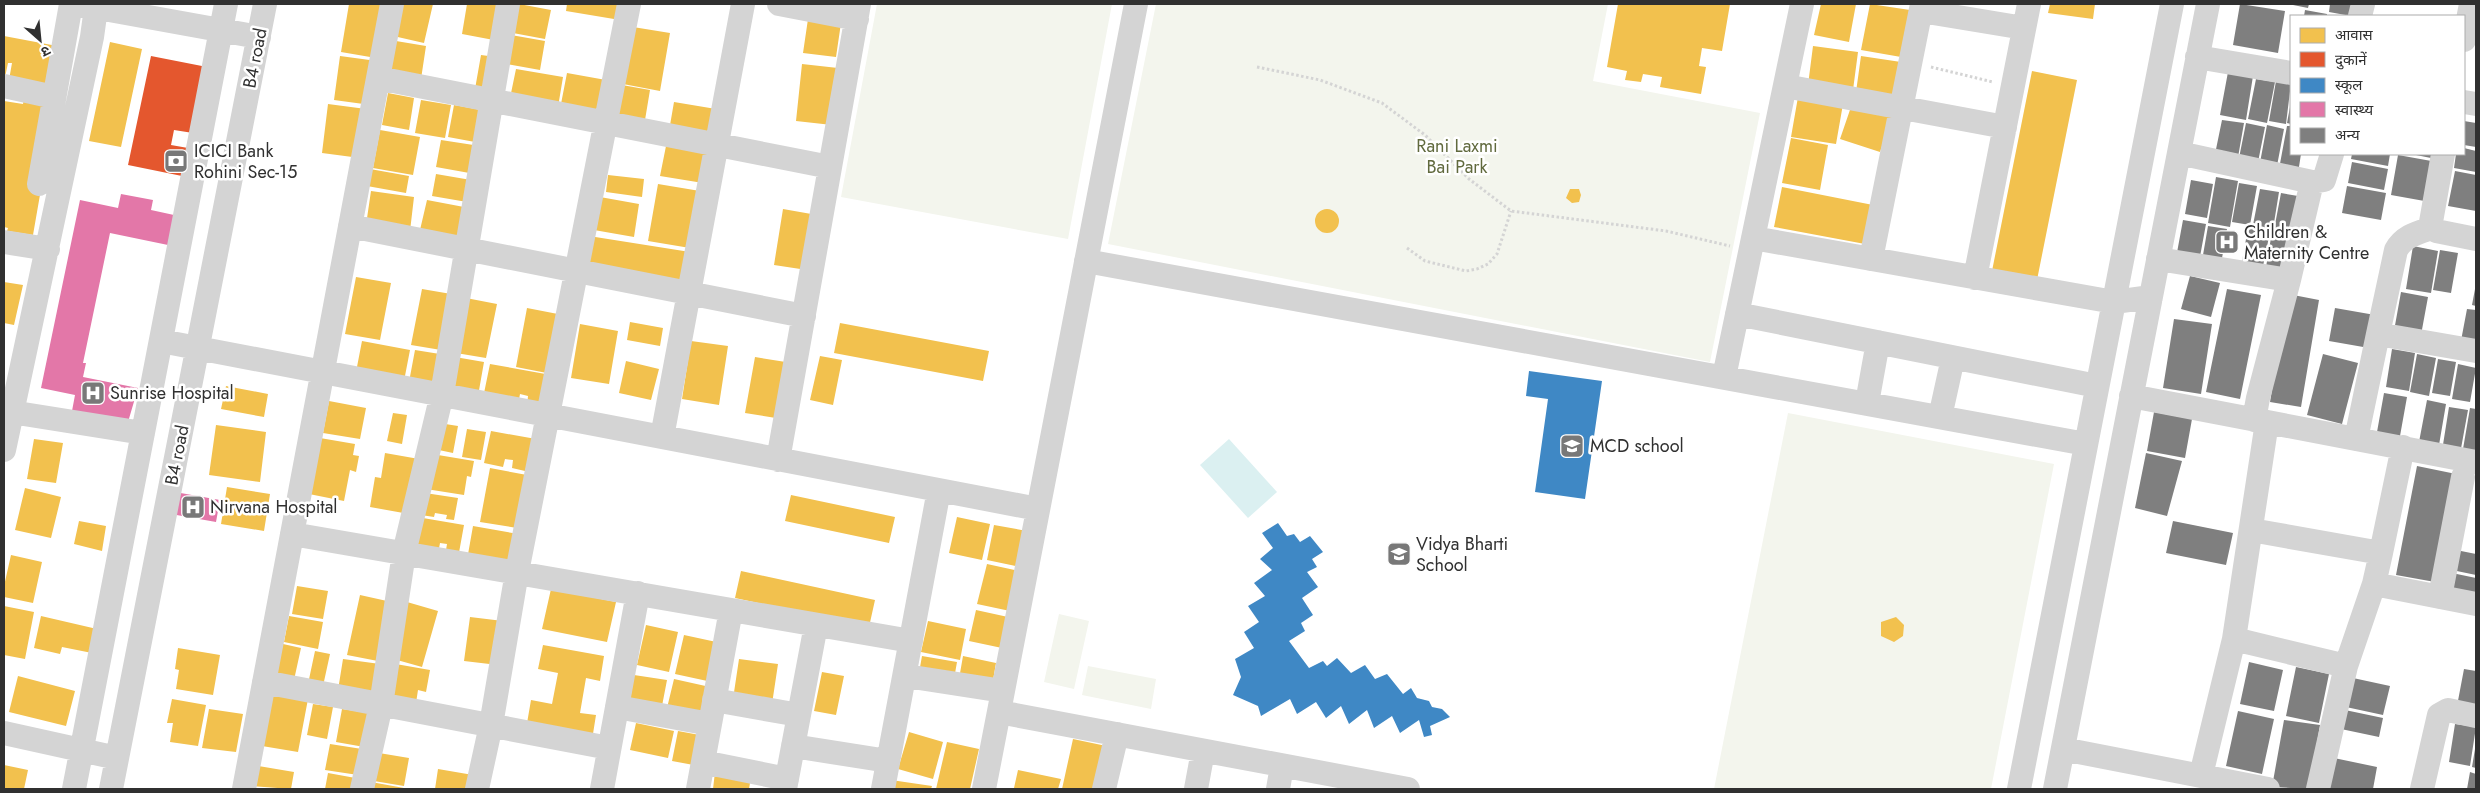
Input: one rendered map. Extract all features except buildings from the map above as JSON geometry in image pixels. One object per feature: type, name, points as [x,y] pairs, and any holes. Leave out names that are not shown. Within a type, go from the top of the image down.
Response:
[{"type":"street","points":[[39,184],[71,4]]},
{"type":"street","points":[[74,789],[226,4]]},
{"type":"street","name":"B4 road","points":[[111,789],[266,4]]},
{"type":"street","points":[[244,789],[392,4]]},
{"type":"street","points":[[362,789],[380,705],[404,553],[442,394],[508,4]]},
{"type":"street","points":[[477,789],[491,725],[517,572],[547,415],[629,4]]},
{"type":"street","points":[[662,437],[743,4]]},
{"type":"street","points":[[778,460],[858,11],[779,4]]},
{"type":"street","points":[[984,789],[1136,4]]},
{"type":"street","points":[[1724,378],[1737,314],[1743,243],[1785,86],[1802,4]]},
{"type":"street","points":[[1975,278],[2029,4]]},
{"type":"street","points":[[2019,789],[2172,4]]},
{"type":"street","points":[[2055,789],[2208,4]]},
{"type":"street","points":[[2465,35],[2471,4]]},
{"type":"street","points":[[4,450],[20,414],[48,249],[92,37],[86,6],[259,37]]},
{"type":"street","points":[[1871,259],[1910,62],[1917,6],[2024,28]]},
{"type":"street","points":[[2198,57],[2290,73]]},
{"type":"street","points":[[378,78],[830,167]]},
{"type":"street","points":[[4,86],[54,97]]},
{"type":"street","points":[[1785,86],[2005,127]]},
{"type":"street","points":[[2179,153],[2312,182],[2324,180],[2332,155]]},
{"type":"street","points":[[2443,155],[2431,222],[2432,228],[2436,231],[2476,239]]},
{"type":"street","points":[[2201,775],[2234,639],[2251,530],[2261,421],[2258,398],[2312,182]]},
{"type":"street","points":[[350,226],[804,316]]},
{"type":"street","points":[[2356,439],[2396,250],[2404,240],[2432,228]]},
{"type":"street","points":[[4,242],[48,249]]},
{"type":"street","points":[[1743,243],[1871,259],[2114,302],[2151,297]]},
{"type":"street","points":[[2158,259],[2288,280]]},
{"type":"street","points":[[1086,261],[2086,444]]},
{"type":"street","points":[[1737,314],[2097,386]]},
{"type":"street","points":[[2378,334],[2476,352]]},
{"type":"street","points":[[160,341],[1038,509]]},
{"type":"street","points":[[1867,404],[1878,342]]},
{"type":"street","points":[[1940,417],[1952,358]]},
{"type":"street","points":[[2131,396],[2404,447],[2470,470],[2440,597]]},
{"type":"street","points":[[20,414],[143,433]]},
{"type":"street","points":[[2318,789],[2346,666],[2374,584],[2404,447]]},
{"type":"street","points":[[883,789],[940,490]]},
{"type":"street","points":[[2251,530],[2381,553]]},
{"type":"street","points":[[292,534],[911,641]]},
{"type":"street","points":[[2374,584],[2476,604]]},
{"type":"street","points":[[602,789],[638,593]]},
{"type":"street","points":[[698,789],[731,610]]},
{"type":"street","points":[[703,762],[786,784],[816,625]]},
{"type":"street","points":[[2234,639],[2346,666]]},
{"type":"street","points":[[906,676],[1117,734],[1375,786],[1408,789]]},
{"type":"street","points":[[264,682],[609,748]]},
{"type":"street","points":[[714,700],[799,716]]},
{"type":"street","points":[[617,707],[710,724]]},
{"type":"street","points":[[2422,789],[2439,715],[2448,710],[2476,716]]},
{"type":"street","points":[[4,733],[118,758]]},
{"type":"street","points":[[1104,789],[1117,734]]},
{"type":"street","points":[[793,746],[888,761]]},
{"type":"street","points":[[2063,749],[2268,789]]},
{"type":"street","points":[[1196,789],[1203,751]]},
{"type":"street","points":[[1278,789],[1282,766]]},
{"type":"path","points":[[1910,62],[2013,87]]},
{"type":"path","points":[[1257,67],[1320,80],[1382,103],[1425,135],[1470,179],[1511,211],[1743,243]]},
{"type":"path","points":[[1407,248],[1425,261],[1466,271],[1477,269],[1488,264],[1497,254],[1511,211]]},
{"type":"green space","points":[[877,4],[1112,4],[1068,239],[841,197]]},
{"type":"green space","name":"Rani Laxmi Bai Park","points":[[1156,4],[1608,4],[1593,81],[1760,113],[1710,362],[1108,244]]},
{"type":"green space","points":[[1788,413],[2054,464],[1991,789],[1714,789]]},
{"type":"green space","points":[[1059,614],[1089,621],[1074,689],[1044,682]]},
{"type":"green space","points":[[1088,666],[1156,679],[1151,709],[1082,695]]},
{"type":"shaded area","points":[[1229,439],[1277,492],[1248,518],[1200,465]]},
{"type":"place","name":"ICICI Bank Rohini Sec-15","points":[[176,161]]},
{"type":"place","name":"Children & Maternity Centre","points":[[2227,242]]},
{"type":"place","name":"Sunrise Hospital","points":[[93,393]]},
{"type":"place","name":"MCD school","points":[[1572,446]]},
{"type":"place","name":"Nirvana Hospital","points":[[193,507]]},
{"type":"place","name":"Vidya Bharti School","points":[[1399,554]]}]
